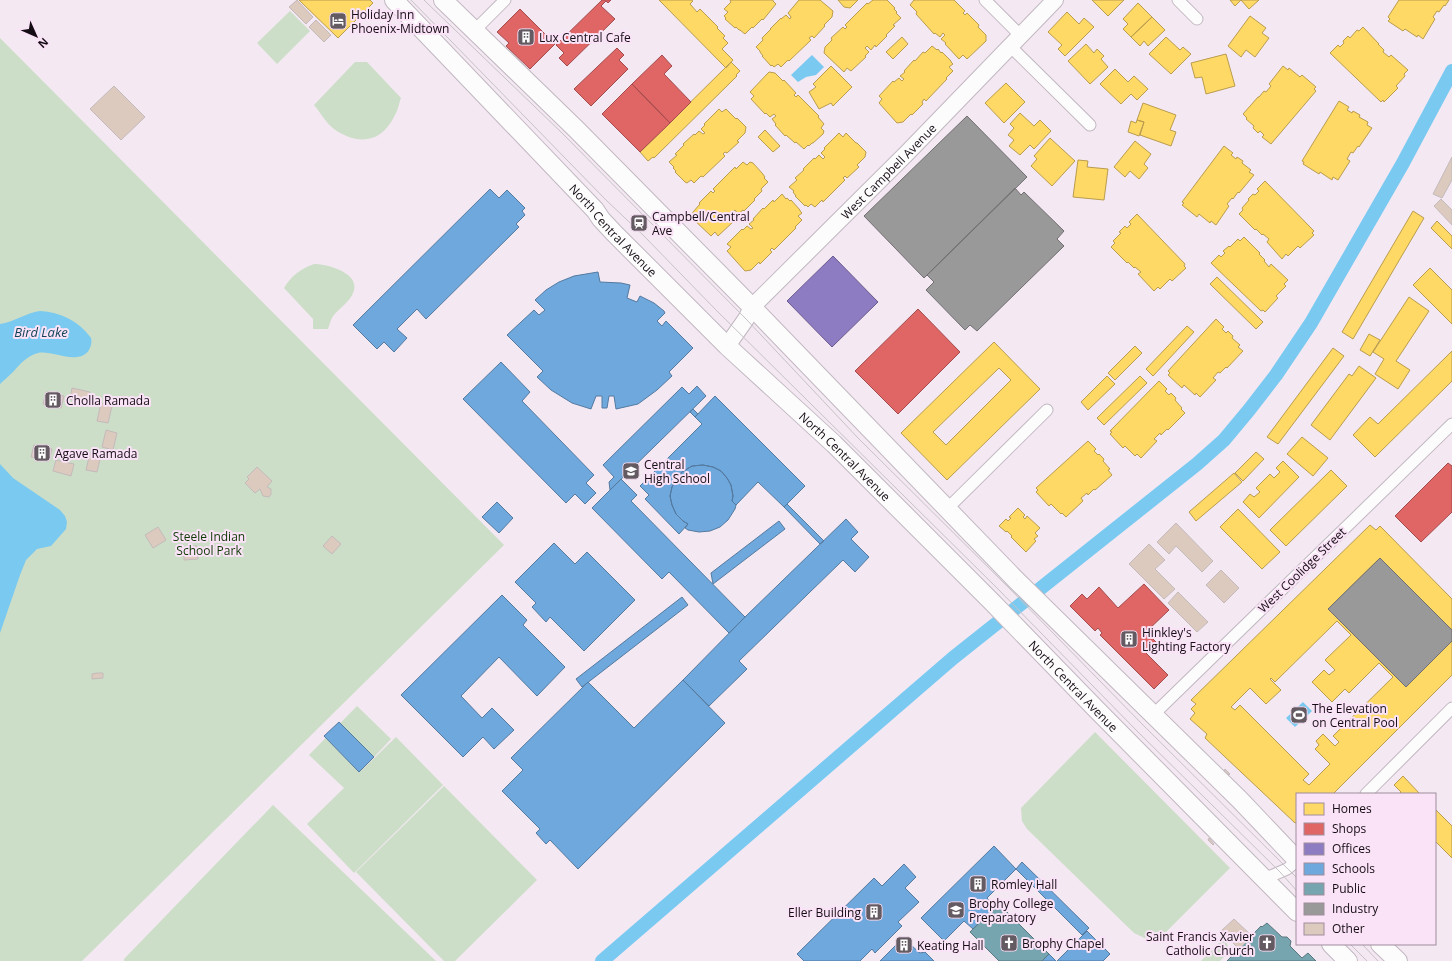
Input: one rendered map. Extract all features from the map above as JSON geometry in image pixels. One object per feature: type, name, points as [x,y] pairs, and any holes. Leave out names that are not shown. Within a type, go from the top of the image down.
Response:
[{"type":"main road","name":"North Central Avenue","points":[[394,0],[595,210],[601,219],[727,346],[834,444],[1019,629],[1296,911]]},
{"type":"main road","points":[[443,0],[576,129],[752,307],[1016,580],[1240,800],[1296,859]]},
{"type":"main road","points":[[1332,945],[1348,961]]},
{"type":"main road","points":[[1381,945],[1398,961]]},
{"type":"street","points":[[474,31],[505,0]]},
{"type":"street","points":[[985,0],[1015,41],[1090,125]]},
{"type":"street","name":"West Campbell Avenue","points":[[727,346],[746,319],[752,307],[906,154],[1055,0]]},
{"type":"street","points":[[1178,0],[1197,19]]},
{"type":"street","points":[[947,509],[1047,410]]},
{"type":"street","name":"West Coolidge Street","points":[[1153,715],[1452,424]]},
{"type":"street","points":[[1367,793],[1452,708]]},
{"type":"street","points":[[1264,879],[1287,869],[1296,861]]},
{"type":"green space","points":[[290,11],[310,31],[277,64],[257,43]]},
{"type":"green space","name":"Steele Indian School Park","points":[[0,38],[504,545],[82,961],[0,961]]},
{"type":"green space","points":[[355,62],[367,62],[401,98],[396,113],[390,124],[376,136],[369,139],[352,138],[334,129],[314,105]]},
{"type":"green space","points":[[314,264],[320,264],[342,271],[353,280],[354,286],[352,296],[333,316],[328,329],[313,329],[313,319],[284,288],[296,273]]},
{"type":"green space","points":[[357,706],[391,739],[360,772],[396,737],[443,785],[354,873],[307,824],[344,788],[309,755]]},
{"type":"green space","points":[[1095,732],[1230,868],[1163,935],[1153,942],[1134,933],[1027,829],[1022,821],[1021,808]]},
{"type":"green space","points":[[444,786],[537,880],[455,961],[444,961],[356,872]]},
{"type":"green space","points":[[273,805],[436,961],[124,961],[124,959]]},
{"type":"green space","points":[[1224,938],[1226,939],[1229,952],[1220,961],[1201,961]]},
{"type":"water","points":[[812,55],[824,67],[816,75],[806,77],[798,82],[791,75]]},
{"type":"water","name":"Bird Lake","points":[[40,311],[55,313],[75,322],[91,338],[89,350],[84,355],[78,357],[44,353],[34,354],[24,360],[0,384],[0,324]]},
{"type":"water","points":[[0,464],[13,478],[60,510],[65,516],[67,522],[66,529],[51,546],[37,549],[26,560],[0,633]]},
{"type":"water","name":"The Elevation on Central Pool","points":[[1303,702],[1312,711],[1295,727],[1286,718]]},
{"type":"building: Homes","name":"Holiday Inn Phoenix-Midtown","points":[[299,0],[370,0],[373,3],[338,38]]},
{"type":"building: Homes","points":[[659,0],[693,1],[690,4],[697,12],[700,9],[725,36],[723,38],[728,43],[722,49],[733,60],[726,68]]},
{"type":"building: Homes","points":[[730,0],[773,0],[776,4],[763,20],[762,19],[745,34],[725,19],[726,18],[724,16],[728,12],[724,9],[731,2]]},
{"type":"building: Homes","points":[[799,0],[820,0],[833,11],[832,17],[814,38],[812,36],[809,38],[811,40],[789,61],[788,60],[781,67],[778,64],[774,67],[772,65],[771,66],[756,47],[763,40],[762,38],[781,18],[786,15],[790,19],[791,17],[788,13]]},
{"type":"building: Homes","points":[[838,0],[858,0],[850,8],[844,7]]},
{"type":"building: Homes","points":[[873,0],[887,0],[895,8],[896,13],[901,18],[893,25],[895,26],[876,47],[875,45],[871,50],[867,46],[865,48],[869,52],[865,56],[866,57],[851,71],[847,68],[844,72],[824,53],[825,47],[832,40],[831,38],[843,27],[845,29],[847,27],[845,25],[867,3],[868,4]]},
{"type":"building: Homes","points":[[914,0],[954,0],[965,11],[963,13],[965,15],[967,13],[979,25],[978,27],[986,35],[986,41],[967,59],[963,55],[959,59],[941,39],[945,35],[943,33],[940,37],[935,33],[934,34],[916,14],[917,12],[910,5]]},
{"type":"building: Homes","points":[[1092,0],[1124,0],[1108,16]]},
{"type":"building: Homes","points":[[1230,0],[1241,0],[1235,6]]},
{"type":"building: Homes","points":[[1241,0],[1259,0],[1249,9]]},
{"type":"building: Homes","points":[[1399,0],[1449,0],[1433,17],[1435,19],[1423,39],[1405,29],[1403,31],[1388,21],[1390,19],[1388,17]]},
{"type":"building: Homes","points":[[1138,3],[1152,17],[1131,37],[1123,29],[1128,24],[1123,19]]},
{"type":"building: Homes","points":[[1067,12],[1079,24],[1084,18],[1094,27],[1065,56],[1058,49],[1062,45],[1048,32]]},
{"type":"building: Homes","points":[[1250,16],[1266,28],[1262,33],[1269,38],[1255,57],[1246,50],[1241,57],[1228,46]]},
{"type":"building: Homes","points":[[1152,17],[1165,30],[1148,46],[1144,41],[1140,46],[1131,37]]},
{"type":"building: Homes","points":[[1363,27],[1384,50],[1383,52],[1389,57],[1391,55],[1408,70],[1396,86],[1398,88],[1384,102],[1383,100],[1381,102],[1330,53],[1338,45],[1340,47],[1348,36],[1350,38],[1357,30],[1359,31]]},
{"type":"building: Homes","points":[[902,37],[908,44],[893,59],[886,52]]},
{"type":"building: Homes","points":[[1166,37],[1180,50],[1183,47],[1191,54],[1171,74],[1149,54]]},
{"type":"building: Homes","points":[[1086,44],[1094,53],[1097,49],[1104,56],[1101,59],[1108,67],[1090,84],[1068,61]]},
{"type":"building: Homes","points":[[932,46],[937,50],[938,49],[941,53],[942,52],[951,61],[953,64],[949,67],[953,71],[926,101],[924,99],[922,102],[923,104],[912,115],[911,114],[903,122],[897,123],[879,103],[882,99],[879,96],[893,81],[894,82],[899,78],[902,81],[904,79],[900,76],[905,72],[904,71],[914,60],[915,61],[923,52],[925,53]]},
{"type":"building: Homes","points":[[1226,54],[1235,86],[1206,94],[1202,77],[1195,78],[1191,63]]},
{"type":"building: Homes","points":[[731,62],[740,71],[736,75],[737,76],[654,158],[653,157],[648,161],[640,152]]},
{"type":"building: Homes","points":[[831,66],[852,87],[833,106],[831,103],[819,109],[809,92],[816,87],[813,84]]},
{"type":"building: Homes","points":[[1283,66],[1288,70],[1289,68],[1300,77],[1302,75],[1316,87],[1314,89],[1316,91],[1271,144],[1262,137],[1264,135],[1260,131],[1258,133],[1253,128],[1254,126],[1243,114],[1264,91],[1266,92],[1271,86],[1269,84]]},
{"type":"building: Homes","points":[[1115,69],[1128,82],[1134,76],[1148,89],[1137,100],[1131,94],[1121,104],[1100,84]]},
{"type":"building: Homes","points":[[769,72],[775,73],[783,81],[784,80],[796,93],[794,95],[796,97],[798,95],[819,116],[818,117],[824,124],[821,128],[824,131],[823,134],[804,149],[786,135],[785,136],[775,125],[776,124],[772,119],[776,116],[774,114],[770,117],[766,113],[765,114],[751,99],[754,96],[750,92]]},
{"type":"building: Homes","points":[[1006,83],[1025,102],[1004,123],[985,103]]},
{"type":"building: Homes","points":[[1339,101],[1349,107],[1347,110],[1352,113],[1353,111],[1360,115],[1359,117],[1368,122],[1367,125],[1372,128],[1359,147],[1358,146],[1353,153],[1351,152],[1347,159],[1350,161],[1338,180],[1333,177],[1332,180],[1320,172],[1319,174],[1303,164],[1304,162],[1302,161]]},
{"type":"building: Homes","points":[[1143,103],[1176,115],[1170,130],[1176,132],[1171,146],[1140,135],[1144,122],[1137,120]]},
{"type":"building: Homes","points":[[719,109],[722,112],[726,109],[736,119],[737,118],[746,127],[745,133],[737,141],[739,142],[727,153],[725,152],[723,154],[725,156],[703,177],[701,176],[694,183],[691,180],[687,183],[675,172],[674,167],[669,162],[677,155],[675,154],[684,145],[683,144],[694,134],[695,135],[699,131],[703,134],[705,133],[701,129]]},
{"type":"building: Homes","points":[[1020,113],[1034,126],[1040,120],[1051,131],[1034,149],[1030,145],[1020,155],[1009,146],[1014,140],[1008,135],[1014,128],[1010,124]]},
{"type":"building: Homes","points":[[1137,120],[1144,122],[1139,136],[1128,132],[1131,121],[1136,123]]},
{"type":"building: Homes","points":[[765,130],[780,146],[773,152],[758,137]]},
{"type":"building: Homes","points":[[839,133],[843,137],[846,133],[857,143],[866,152],[865,157],[857,165],[859,167],[847,178],[845,176],[843,178],[845,180],[823,202],[822,200],[815,207],[811,204],[808,207],[806,205],[805,206],[795,196],[794,191],[789,187],[797,180],[795,178],[814,158],[815,159],[819,155],[823,159],[825,157],[821,153]]},
{"type":"building: Homes","points":[[1050,138],[1075,161],[1052,186],[1031,166],[1037,159],[1034,156]]},
{"type":"building: Homes","points":[[1135,141],[1151,154],[1144,164],[1148,168],[1139,179],[1130,171],[1125,177],[1114,167]]},
{"type":"building: Homes","points":[[1224,146],[1233,153],[1231,155],[1236,159],[1237,157],[1243,161],[1242,163],[1251,170],[1249,172],[1254,175],[1239,193],[1238,192],[1227,204],[1229,206],[1216,225],[1211,221],[1210,223],[1199,214],[1197,217],[1182,205],[1184,203],[1182,202]]},
{"type":"building: Homes","points":[[1078,160],[1088,161],[1087,167],[1108,169],[1104,200],[1073,197]]},
{"type":"building: Homes","points":[[743,162],[747,165],[750,162],[753,163],[768,182],[761,189],[762,191],[754,199],[755,200],[744,211],[743,210],[738,214],[735,210],[733,212],[737,216],[732,220],[734,221],[718,236],[715,232],[711,236],[692,218],[693,212],[700,204],[699,203],[711,191],[713,193],[715,191],[713,189],[735,167],[736,169]]},
{"type":"building: Homes","points":[[1265,181],[1314,231],[1312,233],[1314,235],[1300,248],[1298,246],[1288,256],[1286,254],[1282,259],[1267,242],[1269,239],[1256,229],[1255,230],[1239,214],[1249,200],[1248,199],[1259,191],[1257,189]]},
{"type":"building: Homes","points":[[782,194],[786,199],[791,200],[800,210],[802,213],[798,216],[802,220],[774,250],[772,248],[770,250],[772,252],[760,264],[759,262],[751,270],[745,271],[727,251],[731,247],[727,244],[742,229],[743,230],[747,226],[751,229],[753,228],[749,224],[754,220],[753,219],[763,208],[764,209],[773,200],[774,202]]},
{"type":"building: Homes","points":[[1413,211],[1424,218],[1353,339],[1342,332]]},
{"type":"building: Homes","points":[[1137,214],[1185,264],[1184,266],[1186,268],[1172,281],[1170,279],[1160,289],[1158,287],[1154,291],[1138,274],[1141,272],[1128,262],[1127,263],[1111,247],[1115,243],[1113,241],[1121,233],[1119,232],[1125,226],[1127,228],[1131,224],[1129,222]]},
{"type":"building: Homes","points":[[1437,221],[1452,236],[1452,249],[1431,228]]},
{"type":"building: Homes","points":[[1244,237],[1260,253],[1259,254],[1269,267],[1271,264],[1288,280],[1284,284],[1286,286],[1276,296],[1278,298],[1265,312],[1263,310],[1261,311],[1211,263],[1219,255],[1221,257],[1225,253],[1223,251],[1229,246],[1230,247],[1238,239],[1240,241]]},
{"type":"building: Homes","points":[[1430,268],[1452,290],[1452,324],[1413,285]]},
{"type":"building: Homes","points":[[1217,277],[1263,322],[1256,329],[1210,284]]},
{"type":"building: Homes","points":[[1409,297],[1429,311],[1396,361],[1410,370],[1398,389],[1375,374],[1384,359],[1373,352]]},
{"type":"building: Homes","points":[[1216,319],[1224,327],[1222,329],[1226,333],[1228,331],[1233,336],[1232,338],[1240,345],[1238,347],[1243,351],[1227,368],[1226,367],[1220,373],[1218,372],[1213,378],[1216,380],[1200,397],[1196,393],[1195,395],[1184,385],[1182,388],[1168,375],[1170,373],[1168,371]]},
{"type":"building: Homes","points":[[1187,326],[1194,332],[1153,376],[1146,369]]},
{"type":"building: Homes","points":[[1369,334],[1380,340],[1370,356],[1360,350]]},
{"type":"building: Homes","points":[[994,342],[1040,389],[947,480],[901,433]],"holes":[[[999,368],[1011,380],[946,445],[933,432]]]},
{"type":"building: Homes","points":[[1135,346],[1142,353],[1115,380],[1108,373]]},
{"type":"building: Homes","points":[[1333,348],[1344,356],[1278,444],[1267,437]]},
{"type":"building: Homes","points":[[1452,351],[1452,381],[1375,457],[1353,435],[1370,417],[1378,424]]},
{"type":"building: Homes","points":[[1359,366],[1376,378],[1330,440],[1311,425],[1349,374],[1352,376]]},
{"type":"building: Homes","points":[[1107,376],[1115,384],[1088,410],[1081,402]]},
{"type":"building: Homes","points":[[1140,376],[1147,383],[1104,425],[1097,418]]},
{"type":"building: Homes","points":[[1159,381],[1167,389],[1165,391],[1169,395],[1171,393],[1176,398],[1175,400],[1185,413],[1168,430],[1167,429],[1161,435],[1160,433],[1154,439],[1157,441],[1141,458],[1137,454],[1135,456],[1125,446],[1123,448],[1110,434],[1112,432],[1110,431]]},
{"type":"building: Homes","points":[[1302,437],[1328,458],[1313,476],[1287,454]]},
{"type":"building: Homes","points":[[1088,441],[1096,449],[1094,451],[1104,459],[1103,461],[1110,469],[1108,470],[1112,475],[1095,490],[1094,489],[1088,495],[1087,493],[1081,498],[1083,501],[1066,517],[1051,504],[1049,506],[1036,492],[1038,490],[1036,488]]},
{"type":"building: Homes","points":[[1256,452],[1264,459],[1243,481],[1235,473]]},
{"type":"building: Homes","points":[[1283,461],[1299,477],[1259,518],[1243,502],[1250,494],[1254,497],[1260,492],[1256,488],[1270,474],[1274,478],[1280,472],[1276,468]]},
{"type":"building: Homes","points":[[1331,470],[1347,486],[1286,546],[1270,530]]},
{"type":"building: Homes","points":[[1234,473],[1242,482],[1196,521],[1189,512]]},
{"type":"building: Homes","points":[[1018,508],[1025,515],[1023,517],[1025,519],[1027,516],[1040,528],[1035,533],[1038,536],[1034,539],[1036,541],[1026,552],[1007,531],[1006,532],[999,526],[1006,519],[1008,521],[1011,518],[1009,517]]},
{"type":"building: Homes","points":[[1238,509],[1280,552],[1262,569],[1220,527]]},
{"type":"building: Homes","points":[[1370,525],[1376,530],[1380,526],[1452,599],[1452,630],[1380,558],[1328,609],[1406,687],[1452,641],[1452,675],[1334,793],[1296,793],[1295,823],[1205,738],[1207,734],[1190,719],[1195,713],[1191,709],[1196,704],[1191,700]],"holes":[[[1337,621],[1351,635],[1325,660],[1335,670],[1329,675],[1324,670],[1312,682],[1332,702],[1345,689],[1349,693],[1379,663],[1393,677],[1333,736],[1339,742],[1335,746],[1323,734],[1316,741],[1319,745],[1315,749],[1330,764],[1309,785],[1303,780],[1309,774],[1240,705],[1235,710],[1231,707],[1250,688],[1266,704],[1281,690],[1270,679],[1271,678],[1275,682]]]},
{"type":"building: Homes","points":[[1403,776],[1419,793],[1400,793],[1401,792],[1394,785]]},
{"type":"building: Homes","points":[[1436,810],[1452,826],[1452,858],[1436,842]]},
{"type":"building: Shops","points":[[602,0],[611,0],[608,3],[606,1],[601,6],[615,19],[567,66],[559,58],[564,53],[556,45]]},
{"type":"building: Shops","name":"Lux Central Cafe","points":[[520,9],[555,44],[530,69],[506,46],[509,43],[497,32]]},
{"type":"building: Shops","points":[[617,48],[624,55],[619,60],[628,69],[591,106],[574,89]]},
{"type":"building: Shops","points":[[662,55],[672,66],[664,74],[691,102],[670,123],[632,84]]},
{"type":"building: Shops","points":[[632,84],[670,123],[640,152],[602,114]]},
{"type":"building: Shops","points":[[918,309],[960,352],[898,414],[855,371]]},
{"type":"building: Shops","points":[[1448,463],[1452,466],[1452,512],[1421,542],[1395,516]]},
{"type":"building: Shops","name":"Hinkley's Lighting Factory","points":[[1144,584],[1169,610],[1146,632],[1157,643],[1146,653],[1168,675],[1154,689],[1100,635],[1102,633],[1098,628],[1095,631],[1070,606],[1082,594],[1087,599],[1099,587],[1118,608]]},
{"type":"building: Offices","points":[[833,256],[878,302],[832,347],[787,301]]},
{"type":"building: Schools","points":[[490,189],[499,198],[507,190],[525,208],[522,211],[525,215],[516,224],[519,227],[426,319],[417,309],[397,329],[407,338],[394,352],[384,342],[377,349],[353,325]]},
{"type":"building: Schools","points":[[598,272],[600,282],[630,285],[627,298],[637,302],[640,296],[654,303],[664,311],[665,313],[657,321],[662,326],[666,321],[693,348],[669,372],[672,376],[657,390],[638,404],[616,409],[614,396],[609,396],[607,408],[602,408],[602,396],[596,396],[591,409],[572,403],[551,390],[537,377],[543,371],[507,335],[534,310],[539,315],[545,310],[535,300],[546,290],[559,282],[574,276]]},
{"type":"building: Schools","points":[[501,362],[530,392],[522,401],[594,475],[586,483],[596,493],[585,504],[575,494],[566,503],[463,399]]},
{"type":"building: Schools","points":[[697,386],[706,396],[610,490],[609,482],[614,477],[603,465],[682,387],[689,394]]},
{"type":"building: Schools","points":[[715,396],[805,486],[784,507],[758,482],[736,505],[732,501],[733,496],[731,485],[721,471],[713,467],[703,465],[692,466],[682,472],[676,479],[670,496],[676,514],[688,524],[679,534],[645,499],[649,495],[640,486],[702,424],[695,417]]},
{"type":"building: Schools","points":[[693,409],[698,414],[695,417],[690,412]]},
{"type":"building: Schools","points":[[703,465],[713,467],[721,471],[727,478],[731,485],[733,496],[732,501],[736,505],[728,520],[720,527],[710,531],[699,532],[685,528],[688,524],[676,514],[670,496],[676,479],[682,472],[692,466]]},
{"type":"building: Schools","points":[[621,479],[637,495],[631,501],[745,617],[729,633],[669,572],[662,579],[592,508]]},
{"type":"building: Schools","points":[[497,502],[513,518],[499,533],[482,517]]},
{"type":"building: Schools","points":[[787,504],[824,541],[820,544],[784,507]]},
{"type":"building: Schools","points":[[846,519],[858,532],[851,539],[869,557],[855,572],[843,560],[739,661],[747,669],[709,706],[683,680],[745,617]]},
{"type":"building: Schools","points":[[779,521],[785,529],[713,584],[711,573]]},
{"type":"building: Schools","points":[[554,543],[575,564],[587,552],[635,600],[584,651],[550,617],[546,622],[532,607],[536,603],[515,582]]},
{"type":"building: Schools","points":[[502,595],[527,620],[523,625],[565,667],[537,696],[499,657],[461,696],[482,718],[492,708],[514,730],[494,749],[483,737],[463,757],[401,695]]},
{"type":"building: Schools","points":[[682,597],[688,605],[582,687],[576,679]]},
{"type":"building: Schools","points":[[683,680],[725,723],[578,869],[550,840],[546,844],[536,833],[540,829],[502,791],[523,770],[511,758],[588,682],[634,728]]},
{"type":"building: Schools","points":[[339,722],[374,757],[359,772],[324,736]]},
{"type":"building: Schools","name":"Romley Hall","points":[[994,846],[1016,869],[987,898],[995,907],[973,929],[964,921],[944,941],[921,918]]},
{"type":"building: Schools","points":[[1022,862],[1089,928],[1082,935],[1016,869]]},
{"type":"building: Schools","name":"Eller Building","points":[[904,864],[916,877],[905,888],[919,902],[898,922],[902,926],[875,953],[872,949],[860,961],[804,961],[797,954],[874,878],[882,886]]},
{"type":"building: Schools","points":[[1087,931],[1110,954],[1103,961],[1057,961]]},
{"type":"building: Schools","name":"Keating Hall","points":[[903,938],[920,953],[925,952],[934,961],[880,961]]},
{"type":"building: Schools","points":[[1049,954],[1056,961],[1042,961]]},
{"type":"building: Public","name":"Brophy Chapel","points":[[999,904],[1049,954],[1042,961],[999,961],[970,932]]},
{"type":"building: Public","name":"Saint Francis Xavier Catholic Church","points":[[1267,923],[1282,937],[1287,937],[1291,941],[1290,946],[1302,958],[1308,953],[1316,961],[1227,961],[1261,926],[1262,927]]},
{"type":"building: Industry","points":[[967,116],[1027,177],[924,278],[864,216]]},
{"type":"building: Industry","points":[[1015,188],[1021,195],[1024,192],[1064,231],[1057,239],[1064,246],[977,331],[970,325],[965,330],[926,290],[934,282],[927,275]]},
{"type":"building: Industry","points":[[1380,558],[1452,630],[1452,641],[1406,687],[1328,609]]},
{"type":"building: Other","points":[[297,0],[313,17],[306,24],[289,7]]},
{"type":"building: Other","points":[[316,20],[331,35],[324,42],[309,27]]},
{"type":"building: Other","points":[[114,86],[145,117],[121,140],[90,109]]},
{"type":"building: Other","points":[[1452,157],[1452,180],[1442,198],[1433,194]]},
{"type":"building: Other","points":[[1441,199],[1452,210],[1452,225],[1434,206]]},
{"type":"building: Other","points":[[72,388],[90,392],[87,403],[70,399]]},
{"type":"building: Other","name":"Cholla Ramada","points":[[46,392],[64,396],[61,408],[43,404]]},
{"type":"building: Other","points":[[101,403],[112,406],[108,423],[97,421]]},
{"type":"building: Other","points":[[106,430],[117,433],[113,450],[102,447]]},
{"type":"building: Other","name":"Agave Ramada","points":[[34,445],[52,449],[49,461],[31,457]]},
{"type":"building: Other","points":[[90,453],[101,455],[97,472],[86,470]]},
{"type":"building: Other","points":[[56,460],[74,464],[71,476],[53,471]]},
{"type":"building: Other","points":[[257,467],[272,481],[267,487],[271,489],[271,494],[269,497],[263,496],[260,489],[255,493],[245,483],[249,479],[247,477]]},
{"type":"building: Other","points":[[1176,523],[1213,561],[1202,572],[1176,546],[1169,554],[1157,542]]},
{"type":"building: Other","points":[[158,527],[166,540],[153,548],[145,535]]},
{"type":"building: Other","points":[[332,536],[341,544],[332,554],[323,546]]},
{"type":"building: Other","points":[[1149,544],[1165,560],[1155,569],[1175,589],[1164,599],[1129,564]]},
{"type":"building: Other","points":[[197,546],[198,559],[184,560],[184,547]]},
{"type":"building: Other","points":[[1221,570],[1239,588],[1224,603],[1206,585]]},
{"type":"building: Other","points":[[1178,592],[1208,622],[1197,632],[1168,603]]},
{"type":"building: Other","points":[[103,673],[103,678],[92,679],[92,674]]},
{"type":"building: Other","points":[[1225,769],[1230,774],[1229,775],[1224,771]]},
{"type":"building: Other","points":[[1209,838],[1214,844],[1213,845],[1208,840]]},
{"type":"building: Other","points":[[1234,919],[1252,936],[1239,949],[1221,931]]},
{"type":"waterway","points":[[602,961],[953,658],[1197,464],[1224,440],[1276,375],[1311,323],[1403,163],[1452,71]]},
{"type":"tram line","points":[[411,0],[606,200],[644,236],[716,310],[997,588],[1137,731],[1280,872],[1296,890]]},
{"type":"tram line","points":[[424,0],[562,133],[746,319],[858,438],[1296,877]]},
{"type":"tram line","points":[[1351,945],[1367,961]]},
{"type":"tram line","points":[[1363,945],[1378,961]]},
{"type":"place","name":"Holiday Inn Phoenix-Midtown","points":[[338,21]]},
{"type":"place","name":"Lux Central Cafe","points":[[526,37]]},
{"type":"place","name":"Campbell/Central Ave","points":[[639,223]]},
{"type":"place","name":"Cholla Ramada","points":[[53,400]]},
{"type":"place","name":"Agave Ramada","points":[[42,453]]},
{"type":"place","name":"Central High School","points":[[631,471]]},
{"type":"place","name":"Hinkley's Lighting Factory","points":[[1129,639]]},
{"type":"place","name":"The Elevation on Central Pool","points":[[1299,715]]},
{"type":"place","name":"Romley Hall","points":[[978,884]]},
{"type":"place","name":"Brophy College Preparatory","points":[[956,910]]},
{"type":"place","name":"Eller Building","points":[[874,912]]},
{"type":"place","name":"Brophy Chapel","points":[[1009,943]]},
{"type":"place","name":"Saint Francis Xavier Catholic Church","points":[[1267,943]]},
{"type":"place","name":"Keating Hall","points":[[904,945]]}]
